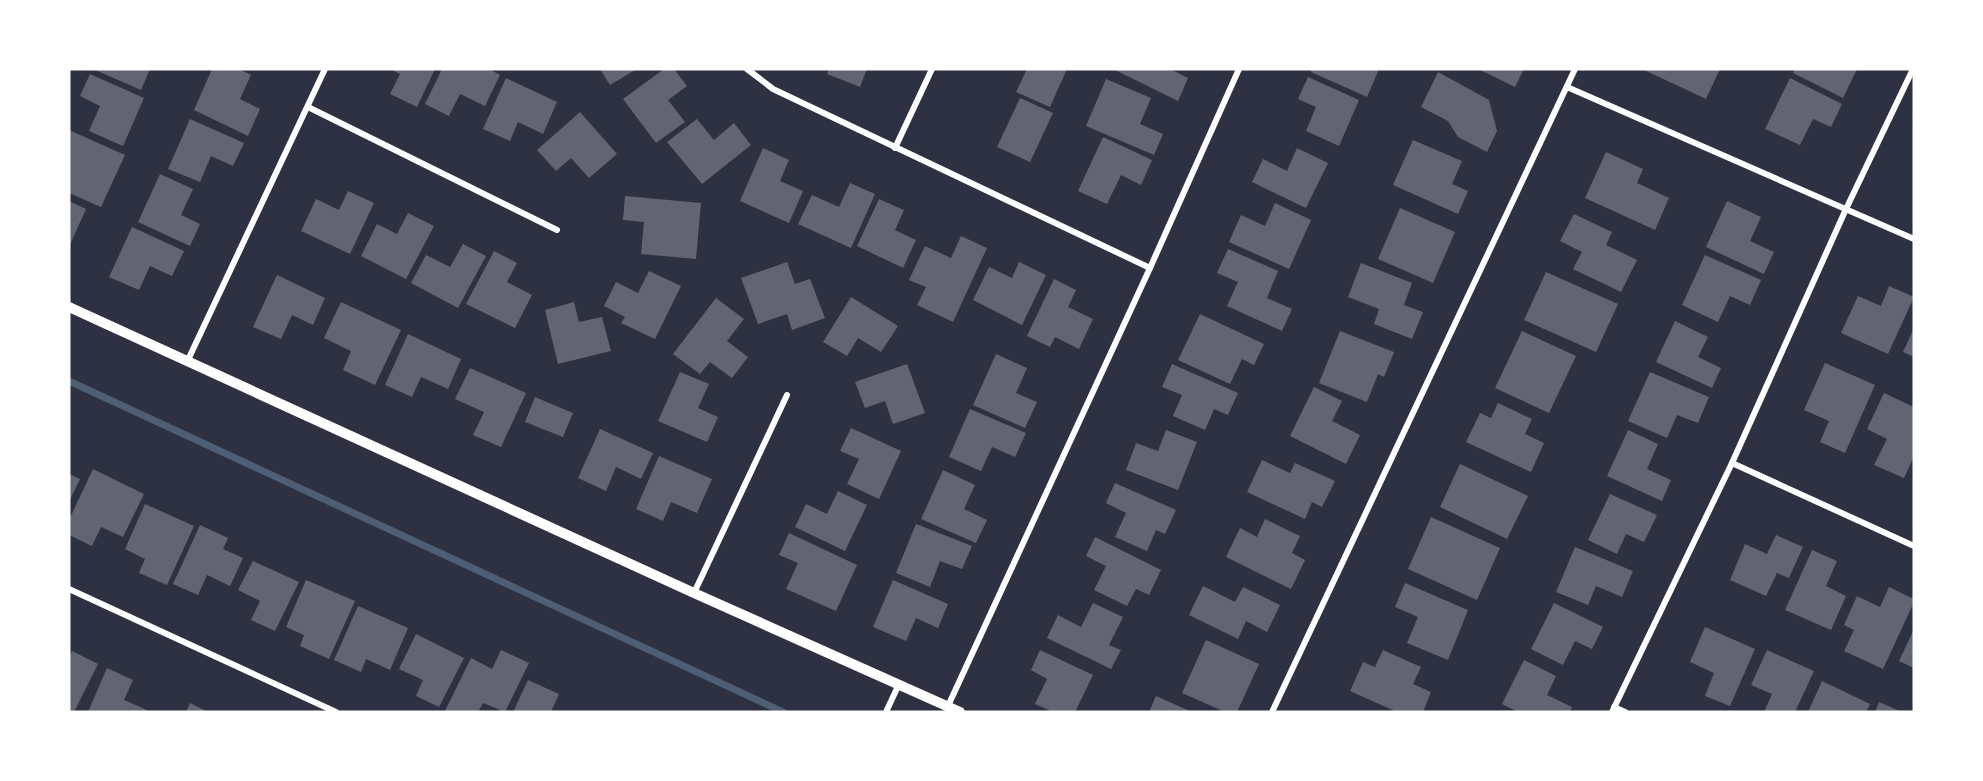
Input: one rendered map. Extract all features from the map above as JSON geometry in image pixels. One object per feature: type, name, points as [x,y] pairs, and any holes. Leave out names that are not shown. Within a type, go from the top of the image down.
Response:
[{"type":"street","points":[[187,362],[325,69]]},
{"type":"street","points":[[747,69],[773,90],[1150,268]]},
{"type":"street","points":[[895,148],[932,69]]},
{"type":"street","points":[[948,706],[1239,69]]},
{"type":"street","points":[[1272,712],[1575,69]]},
{"type":"street","points":[[1625,712],[1613,710],[1732,463],[1846,209],[1913,69]]},
{"type":"street","points":[[1567,87],[1914,239]]},
{"type":"street","points":[[308,107],[557,230]]},
{"type":"street","points":[[69,308],[960,712]]},
{"type":"street","points":[[694,593],[787,394]]},
{"type":"street","points":[[1732,463],[1914,546]]},
{"type":"street","points":[[69,589],[336,712]]},
{"type":"street","points":[[886,712],[899,684]]},
{"type":"building","points":[[93,69],[150,69],[141,90]]},
{"type":"building","points":[[212,69],[239,69],[251,75],[240,99],[260,109],[248,136],[194,110]]},
{"type":"building","points":[[391,69],[435,69],[417,107],[390,94],[400,74]]},
{"type":"building","points":[[442,69],[489,69],[500,75],[485,106],[460,94],[449,116],[425,104]]},
{"type":"building","points":[[600,69],[637,69],[610,85]]},
{"type":"building","points":[[664,69],[674,69],[687,86],[668,100],[685,122],[656,143],[623,99]]},
{"type":"building","points":[[829,69],[867,69],[860,87],[827,74]]},
{"type":"building","points":[[1027,69],[1067,69],[1050,107],[1016,92]]},
{"type":"building","points":[[1113,69],[1170,69],[1188,78],[1178,101]]},
{"type":"building","points":[[1312,69],[1379,69],[1367,97],[1311,72]]},
{"type":"building","points":[[1478,69],[1524,69],[1515,87]]},
{"type":"building","points":[[1642,69],[1720,69],[1706,99]]},
{"type":"building","points":[[1795,69],[1857,69],[1843,98],[1793,73]]},
{"type":"building","points":[[1438,72],[1489,100],[1497,131],[1487,152],[1458,137],[1448,121],[1421,107]]},
{"type":"building","points":[[90,74],[144,98],[123,146],[89,131],[100,106],[80,96]]},
{"type":"building","points":[[1308,77],[1359,100],[1339,146],[1306,131],[1316,107],[1298,99]]},
{"type":"building","points":[[506,78],[557,102],[543,134],[518,122],[510,141],[483,129]]},
{"type":"building","points":[[1790,78],[1842,104],[1831,127],[1813,119],[1800,145],[1765,129]]},
{"type":"building","points":[[1106,79],[1151,98],[1140,124],[1163,134],[1154,155],[1086,126]]},
{"type":"building","points":[[1020,98],[1053,113],[1030,162],[997,147]]},
{"type":"building","points":[[580,112],[617,154],[589,178],[571,158],[556,171],[537,150]]},
{"type":"building","points":[[190,119],[244,143],[233,166],[211,156],[200,182],[168,169]]},
{"type":"building","points":[[697,119],[714,140],[734,123],[751,145],[702,184],[667,142]]},
{"type":"building","points":[[69,130],[125,155],[101,207],[69,193]]},
{"type":"building","points":[[1103,137],[1152,160],[1141,185],[1121,175],[1107,204],[1078,191]]},
{"type":"building","points":[[1413,140],[1462,161],[1452,184],[1468,191],[1458,214],[1393,185]]},
{"type":"building","points":[[763,148],[789,160],[780,181],[803,191],[789,223],[740,201]]},
{"type":"building","points":[[1297,148],[1328,163],[1306,208],[1252,182],[1263,159],[1287,171]]},
{"type":"building","points":[[1606,152],[1643,169],[1637,183],[1669,198],[1655,230],[1585,198]]},
{"type":"building","points":[[160,174],[193,189],[181,215],[200,224],[190,246],[138,222]]},
{"type":"building","points":[[850,183],[875,194],[851,248],[798,224],[812,195],[839,207]]},
{"type":"building","points":[[348,191],[374,203],[350,254],[301,231],[316,199],[339,210]]},
{"type":"building","points":[[625,196],[701,203],[696,259],[641,254],[644,222],[623,220]]},
{"type":"building","points":[[879,199],[904,210],[895,230],[916,240],[903,268],[857,246]]},
{"type":"building","points":[[69,201],[86,209],[69,247]]},
{"type":"building","points":[[1727,201],[1761,217],[1750,241],[1774,252],[1764,274],[1706,247]]},
{"type":"building","points":[[1275,203],[1311,220],[1289,269],[1229,242],[1241,215],[1265,226]]},
{"type":"building","points":[[1400,208],[1455,232],[1433,283],[1378,259]]},
{"type":"building","points":[[408,213],[434,226],[406,279],[361,256],[377,224],[397,234]]},
{"type":"building","points":[[1574,214],[1612,232],[1606,245],[1637,260],[1621,292],[1573,269],[1582,252],[1560,241]]},
{"type":"building","points":[[132,227],[184,251],[172,276],[150,266],[139,290],[109,277]]},
{"type":"building","points":[[961,236],[987,248],[953,322],[917,305],[926,287],[909,280],[925,246],[951,258]]},
{"type":"building","points":[[463,244],[486,256],[458,308],[411,283],[426,255],[450,267]]},
{"type":"building","points":[[1228,249],[1278,271],[1267,298],[1292,309],[1282,331],[1227,306],[1238,282],[1217,273]]},
{"type":"building","points":[[494,251],[517,263],[507,282],[532,295],[515,328],[466,304]]},
{"type":"building","points":[[1705,255],[1761,280],[1750,305],[1730,296],[1718,322],[1682,305]]},
{"type":"building","points":[[787,262],[795,284],[810,279],[825,318],[792,330],[787,314],[758,324],[741,278]]},
{"type":"building","points":[[1019,262],[1046,275],[1022,325],[973,300],[989,267],[1012,278]]},
{"type":"building","points":[[1361,263],[1412,283],[1404,305],[1423,312],[1412,339],[1374,324],[1379,309],[1348,297]]},
{"type":"building","points":[[649,271],[681,286],[655,339],[621,323],[625,317],[604,306],[616,282],[638,293]]},
{"type":"building","points":[[1546,272],[1618,304],[1596,352],[1524,320]]},
{"type":"building","points":[[277,275],[325,298],[313,325],[292,315],[281,339],[253,327]]},
{"type":"building","points":[[1054,279],[1076,290],[1068,307],[1093,319],[1079,349],[1055,337],[1050,347],[1027,336]]},
{"type":"building","points":[[1889,286],[1914,297],[1888,354],[1841,333],[1858,296],[1881,306]]},
{"type":"building","points":[[851,297],[898,326],[881,352],[858,338],[847,356],[823,342]]},
{"type":"building","points":[[716,298],[744,319],[727,341],[748,357],[732,378],[710,362],[700,374],[673,354]]},
{"type":"building","points":[[341,302],[401,330],[375,385],[343,370],[351,351],[324,338]]},
{"type":"building","points":[[574,302],[579,322],[602,317],[611,351],[558,364],[545,310]]},
{"type":"building","points":[[1200,314],[1264,344],[1254,365],[1242,359],[1230,384],[1178,360]]},
{"type":"building","points":[[1675,321],[1708,337],[1698,357],[1721,368],[1712,388],[1656,362]]},
{"type":"building","points":[[1914,328],[1914,357],[1903,352]]},
{"type":"building","points":[[1340,331],[1394,352],[1384,377],[1378,374],[1367,402],[1319,383]]},
{"type":"building","points":[[1522,331],[1576,356],[1549,413],[1495,388]]},
{"type":"building","points":[[408,334],[461,359],[448,389],[421,377],[412,397],[385,385]]},
{"type":"building","points":[[996,354],[1027,368],[1016,393],[1037,402],[1025,428],[973,405]]},
{"type":"building","points":[[1825,363],[1875,385],[1845,453],[1820,442],[1829,421],[1804,410]]},
{"type":"building","points":[[907,364],[925,413],[893,424],[885,401],[865,408],[855,382]]},
{"type":"building","points":[[1172,364],[1238,393],[1228,415],[1214,409],[1205,430],[1173,416],[1182,395],[1162,387]]},
{"type":"building","points":[[470,368],[526,393],[501,447],[473,435],[484,412],[455,399]]},
{"type":"building","points":[[680,372],[709,384],[698,408],[718,417],[707,442],[658,421]]},
{"type":"building","points":[[1650,372],[1709,397],[1698,423],[1677,415],[1667,438],[1628,421]]},
{"type":"building","points":[[1314,387],[1342,401],[1332,421],[1360,435],[1346,464],[1290,436]]},
{"type":"building","points":[[1884,393],[1914,407],[1914,456],[1904,478],[1874,465],[1887,439],[1867,429]]},
{"type":"building","points":[[535,397],[573,413],[563,437],[525,422]]},
{"type":"building","points":[[1498,403],[1532,419],[1525,434],[1544,443],[1531,472],[1466,442],[1480,413],[1491,418]]},
{"type":"building","points":[[970,409],[1026,433],[1015,457],[992,447],[981,471],[949,457]]},
{"type":"building","points":[[851,428],[901,451],[879,499],[847,484],[859,459],[840,451]]},
{"type":"building","points":[[600,429],[653,453],[641,479],[616,467],[606,491],[578,478]]},
{"type":"building","points":[[1166,430],[1197,442],[1178,490],[1126,470],[1136,443],[1158,451]]},
{"type":"building","points":[[1628,430],[1658,444],[1647,469],[1671,480],[1662,501],[1607,476]]},
{"type":"building","points":[[659,456],[712,479],[697,513],[671,502],[663,521],[636,509]]},
{"type":"building","points":[[1262,460],[1290,473],[1295,463],[1335,481],[1322,507],[1312,502],[1305,519],[1247,492]]},
{"type":"building","points":[[1460,464],[1528,496],[1507,539],[1440,507]]},
{"type":"building","points":[[93,469],[144,494],[123,537],[101,527],[92,546],[69,535],[69,520]]},
{"type":"building","points":[[943,470],[975,485],[964,509],[987,520],[976,543],[921,519]]},
{"type":"building","points":[[69,474],[80,479],[69,502]]},
{"type":"building","points":[[1115,483],[1176,510],[1165,534],[1156,530],[1147,551],[1115,537],[1126,513],[1106,503]]},
{"type":"building","points":[[838,491],[867,505],[845,551],[795,527],[806,504],[827,514]]},
{"type":"building","points":[[1610,494],[1657,515],[1644,542],[1626,534],[1617,554],[1588,540]]},
{"type":"building","points":[[145,504],[194,526],[167,585],[139,573],[145,559],[125,549]]},
{"type":"building","points":[[1431,517],[1500,548],[1477,600],[1408,569]]},
{"type":"building","points":[[1265,519],[1300,536],[1292,553],[1305,560],[1291,589],[1226,557],[1240,528],[1257,537]]},
{"type":"building","points":[[916,524],[972,546],[962,569],[940,561],[930,587],[896,573]]},
{"type":"building","points":[[200,525],[228,538],[223,549],[243,558],[230,586],[207,575],[198,595],[173,584]]},
{"type":"building","points":[[789,533],[857,565],[836,611],[786,589],[798,563],[779,555]]},
{"type":"building","points":[[1776,535],[1803,547],[1789,578],[1777,573],[1766,596],[1730,580],[1745,544],[1767,554]]},
{"type":"building","points":[[1095,537],[1161,570],[1149,595],[1136,589],[1127,606],[1094,590],[1106,566],[1086,556]]},
{"type":"building","points":[[1575,547],[1633,571],[1622,597],[1596,586],[1588,605],[1556,592]]},
{"type":"building","points":[[1812,550],[1837,561],[1826,586],[1846,596],[1831,630],[1785,610]]},
{"type":"building","points":[[253,561],[299,582],[275,631],[251,620],[260,601],[238,590]]},
{"type":"building","points":[[306,580],[355,601],[329,659],[300,646],[304,635],[286,627]]},
{"type":"building","points":[[893,580],[948,604],[938,628],[916,618],[906,641],[873,627]]},
{"type":"building","points":[[1405,583],[1468,610],[1448,660],[1407,643],[1418,617],[1395,607]]},
{"type":"building","points":[[1203,586],[1235,602],[1243,587],[1280,605],[1267,632],[1246,621],[1238,639],[1189,615]]},
{"type":"building","points":[[1889,587],[1914,599],[1914,602],[1883,669],[1844,651],[1854,630],[1844,625],[1857,596],[1880,607]]},
{"type":"building","points":[[1093,603],[1123,617],[1109,645],[1121,650],[1111,669],[1047,638],[1058,615],[1081,627]]},
{"type":"building","points":[[1554,603],[1603,627],[1592,649],[1575,641],[1563,665],[1531,649]]},
{"type":"building","points":[[358,606],[408,628],[390,670],[366,659],[361,672],[334,660]]},
{"type":"building","points":[[1705,627],[1755,649],[1730,706],[1705,696],[1714,673],[1690,662]]},
{"type":"building","points":[[1914,629],[1914,668],[1899,661]]},
{"type":"building","points":[[416,634],[464,658],[439,707],[416,696],[423,680],[399,669]]},
{"type":"building","points":[[1206,640],[1259,664],[1237,712],[1225,712],[1182,693]]},
{"type":"building","points":[[501,650],[529,663],[505,712],[483,703],[478,712],[445,711],[471,658],[492,669]]},
{"type":"building","points":[[1040,650],[1093,675],[1075,712],[1053,712],[1035,704],[1047,679],[1031,670]]},
{"type":"building","points":[[1383,650],[1421,667],[1413,684],[1431,692],[1423,712],[1397,712],[1350,691],[1363,662],[1375,667]]},
{"type":"building","points":[[1767,650],[1814,671],[1795,712],[1764,712],[1772,694],[1751,685]]},
{"type":"building","points":[[72,651],[98,664],[74,712],[69,712],[69,657]]},
{"type":"building","points":[[1524,660],[1556,676],[1547,695],[1572,707],[1570,712],[1518,712],[1502,704]]},
{"type":"building","points":[[107,668],[133,680],[124,700],[147,712],[88,712]]},
{"type":"building","points":[[528,680],[559,694],[551,712],[513,712]]},
{"type":"building","points":[[1822,681],[1870,704],[1866,712],[1808,712]]},
{"type":"building","points":[[1156,696],[1192,712],[1149,712]]},
{"type":"building","points":[[1879,702],[1902,712],[1875,712]]},
{"type":"building","points":[[190,703],[208,712],[186,712]]},
{"type":"waterway","points":[[69,381],[783,712]]}]
